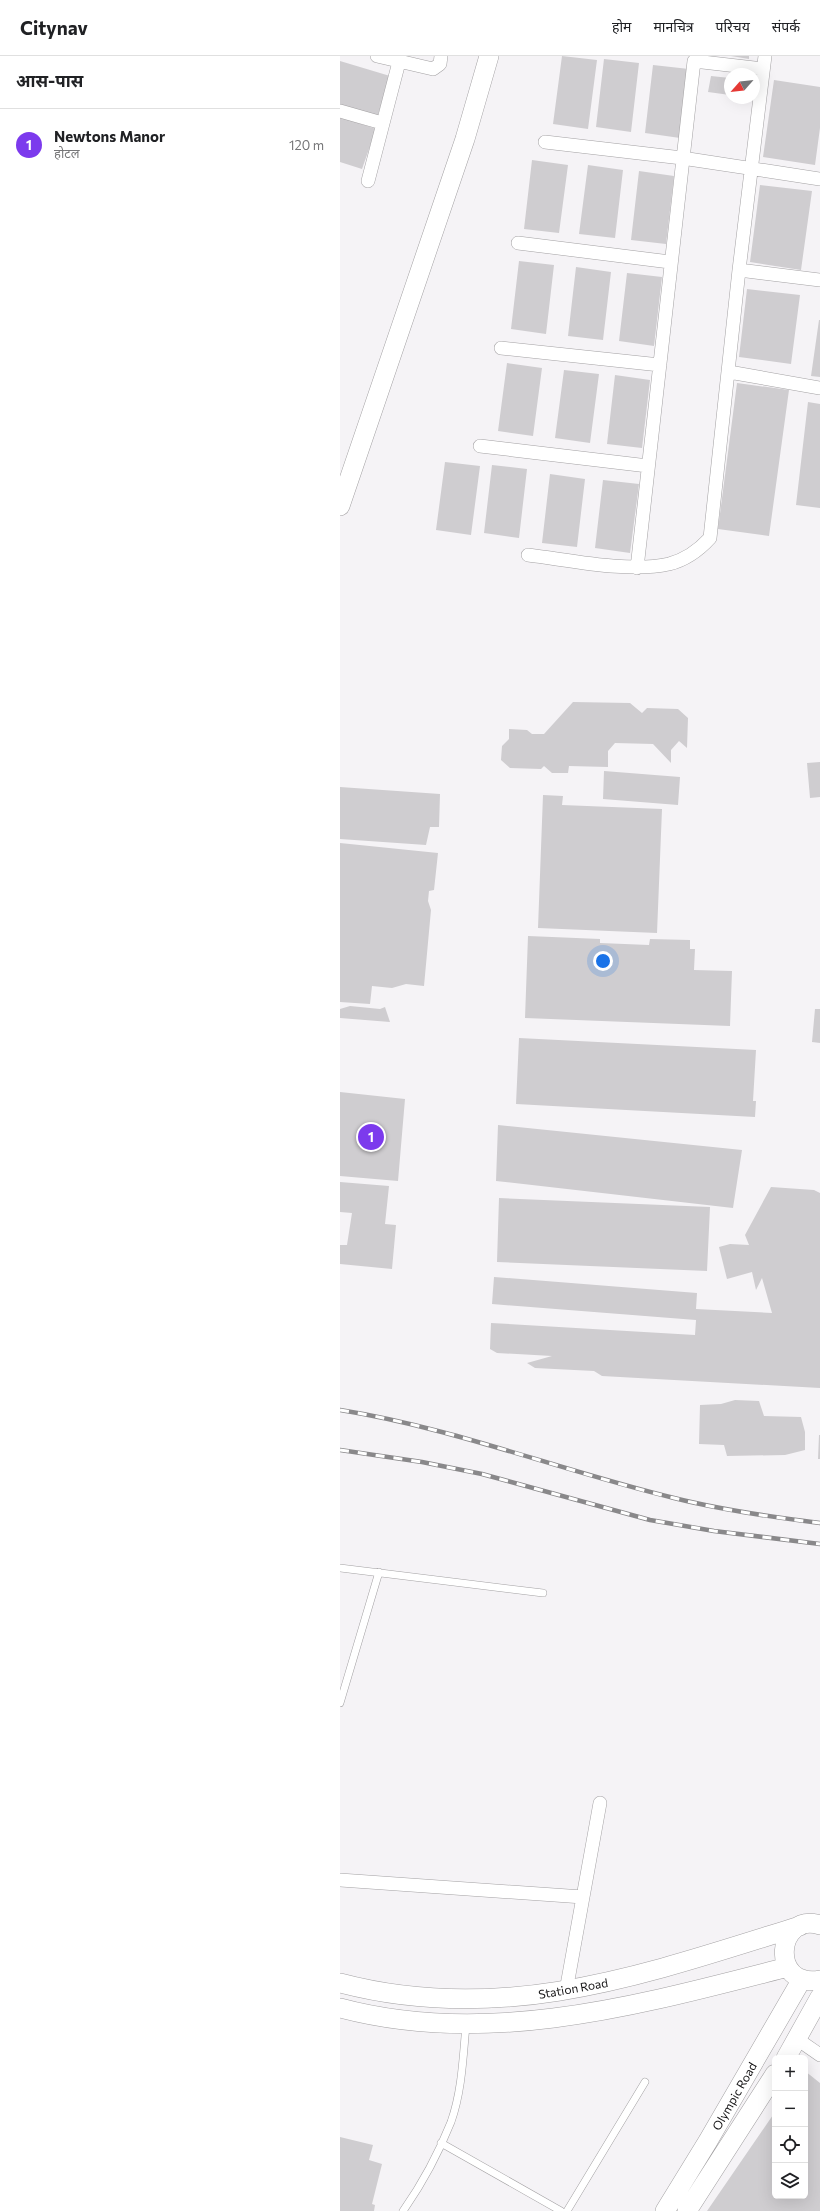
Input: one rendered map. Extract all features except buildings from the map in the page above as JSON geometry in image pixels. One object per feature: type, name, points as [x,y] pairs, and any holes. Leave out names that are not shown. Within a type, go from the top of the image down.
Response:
[{"type":"street","points":[[377,56],[433,69],[440,64],[441,56]]},
{"type":"street","points":[[340,506],[465,139],[489,56]]},
{"type":"street","points":[[528,556],[637,568],[670,564],[698,551],[710,538],[739,270],[765,56]]},
{"type":"street","points":[[637,568],[670,262],[694,61],[763,69]]},
{"type":"street","points":[[368,182],[382,123],[399,62]]},
{"type":"street","points":[[340,112],[382,123]]},
{"type":"street","points":[[545,142],[682,158],[820,179]]},
{"type":"street","points":[[518,243],[670,262]]},
{"type":"street","points":[[739,270],[820,280]]},
{"type":"street","points":[[501,348],[660,365]]},
{"type":"street","points":[[729,372],[820,388]]},
{"type":"street","points":[[480,446],[648,466]]},
{"type":"street","points":[[566,1991],[600,1803]]},
{"type":"street","points":[[340,1880],[583,1897]]},
{"type":"street","points":[[803,1976],[784,1960],[785,1944],[791,1933],[814,1923]]},
{"type":"street","name":"Station Road","points":[[340,1983],[418,1998],[466,2000],[498,1999],[566,1991],[660,1970],[814,1923]]},
{"type":"street","name":"Station Road","points":[[340,2008],[416,2022],[466,2025],[504,2024],[570,2016],[803,1976]]},
{"type":"street","name":"Olympic Road","points":[[665,2211],[708,2141],[803,1976]]},
{"type":"street","points":[[788,2055],[820,1997]]},
{"type":"street","points":[[797,2040],[820,2055]]},
{"type":"street","name":"Olympic Road","points":[[687,2211],[772,2079]]},
{"type":"lane","points":[[340,1568],[543,1593]]},
{"type":"lane","points":[[340,1703],[379,1572]]},
{"type":"lane","points":[[404,2211],[441,2143],[451,2121],[458,2094],[466,2025]]},
{"type":"lane","points":[[567,2211],[645,2082]]},
{"type":"lane","points":[[441,2143],[562,2211]]},
{"type":"railway","points":[[340,1410],[425,1428],[632,1487],[692,1502],[747,1513],[820,1523]]},
{"type":"railway","points":[[340,1450],[422,1462],[482,1474],[650,1520],[714,1531],[820,1544]]},
{"type":"place","name":"Newtons Manor","points":[[371,1137]]}]
